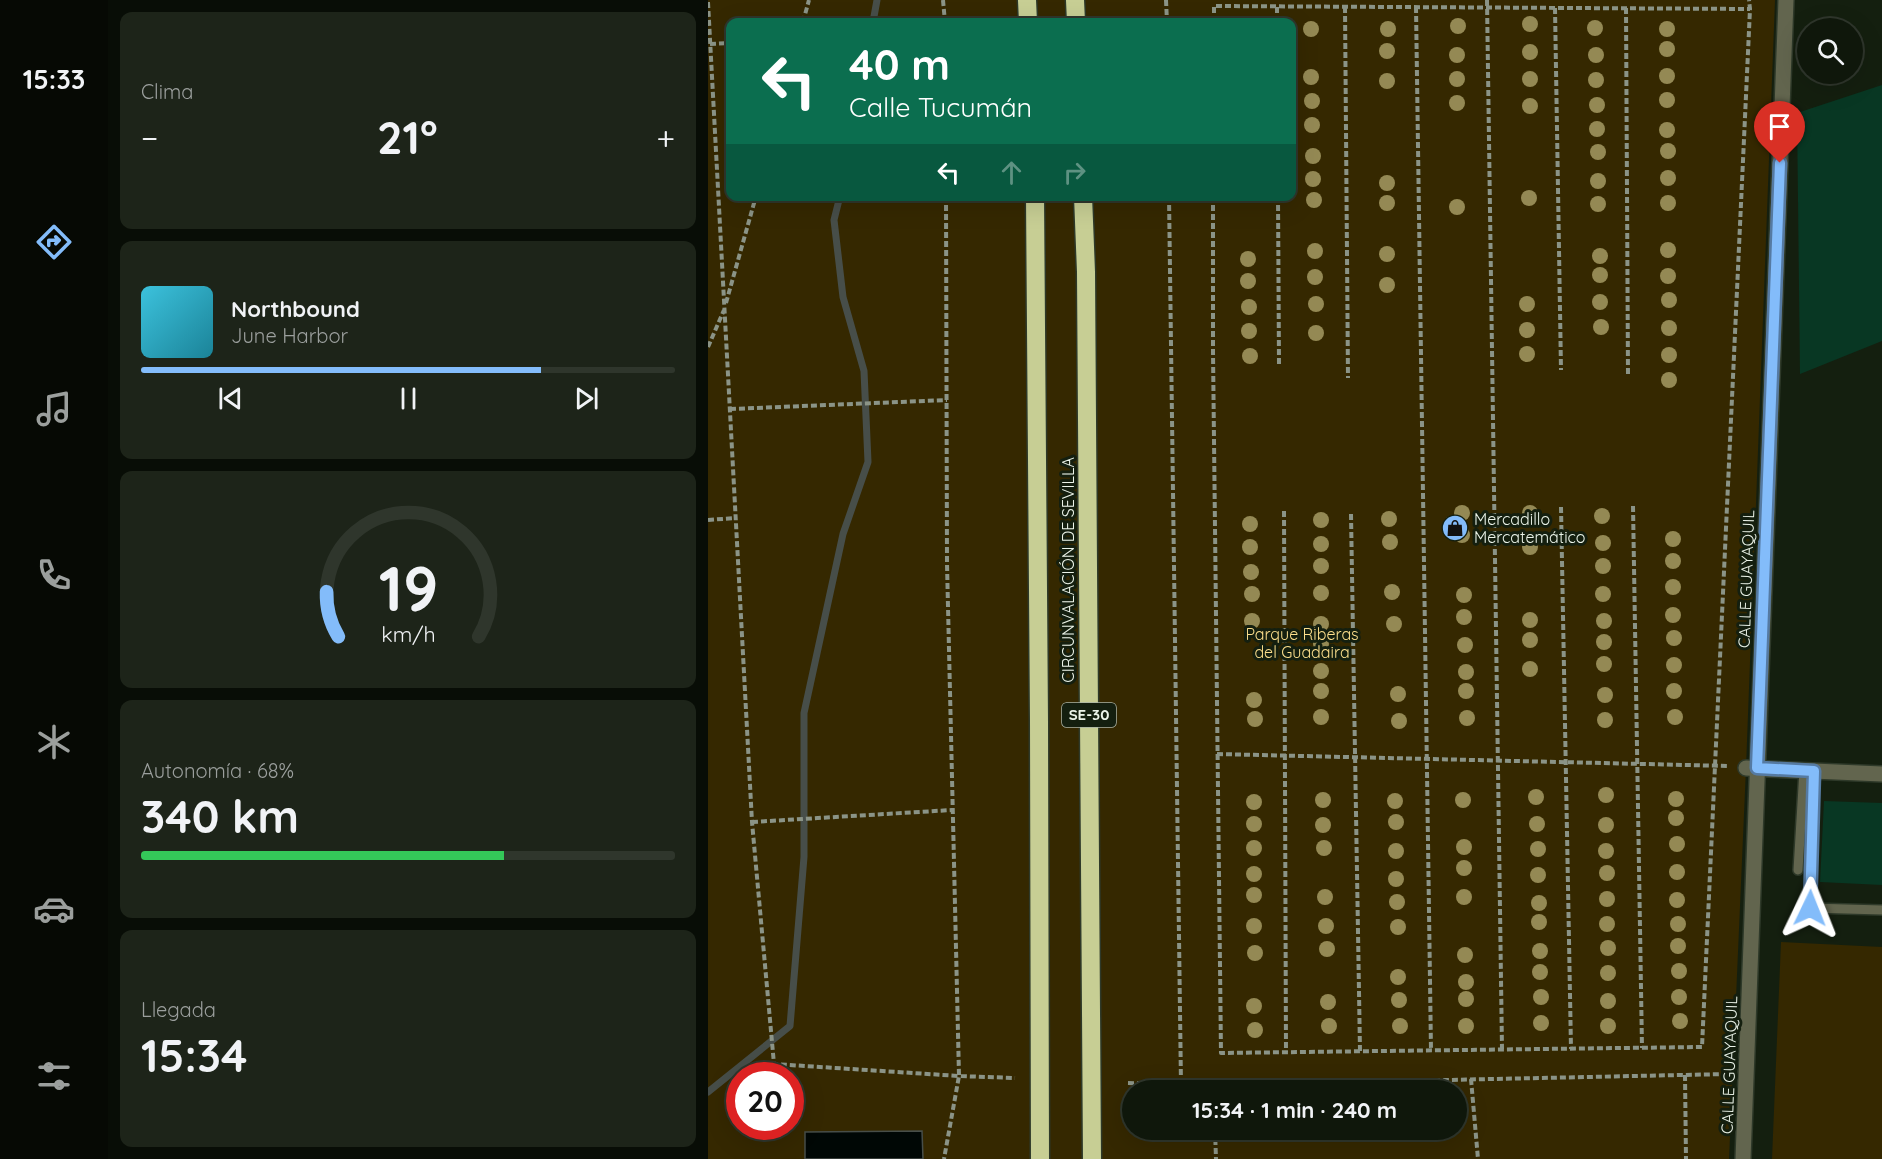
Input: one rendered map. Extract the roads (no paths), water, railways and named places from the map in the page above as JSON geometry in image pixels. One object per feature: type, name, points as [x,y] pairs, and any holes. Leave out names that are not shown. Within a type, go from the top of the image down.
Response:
[{"type":"highway","points":[[1027,0],[1028,18]]},
{"type":"highway","points":[[1075,0],[1076,18]]},
{"type":"highway","name":"CIRCUNVALACIÓN DE SEVILLA","points":[[1035,201],[1040,1159]]},
{"type":"highway","name":"CIRCUNVALACIÓN DE SEVILLA","points":[[1083,201],[1086,272],[1092,1159]]},
{"type":"street","name":"CALLE GUAYAQUIL","points":[[1743,1159],[1751,768],[1786,0]]},
{"type":"street","points":[[1751,768],[1882,774]]},
{"type":"lane","points":[[1798,870],[1809,770]]},
{"type":"lane","points":[[1809,770],[1810,908],[1882,910]]},
{"type":"waterway","points":[[874,18],[877,0]]},
{"type":"waterway","points":[[708,1092],[790,1026],[804,857],[804,713],[843,534],[868,462],[864,371],[843,297],[834,220],[839,201]]},
{"type":"place","name":"Mercadillo Mercatemático","points":[[1455,528]]},
{"type":"park label","name":"Parque Riberas del Guadaira","points":[[1302,643]]}]
